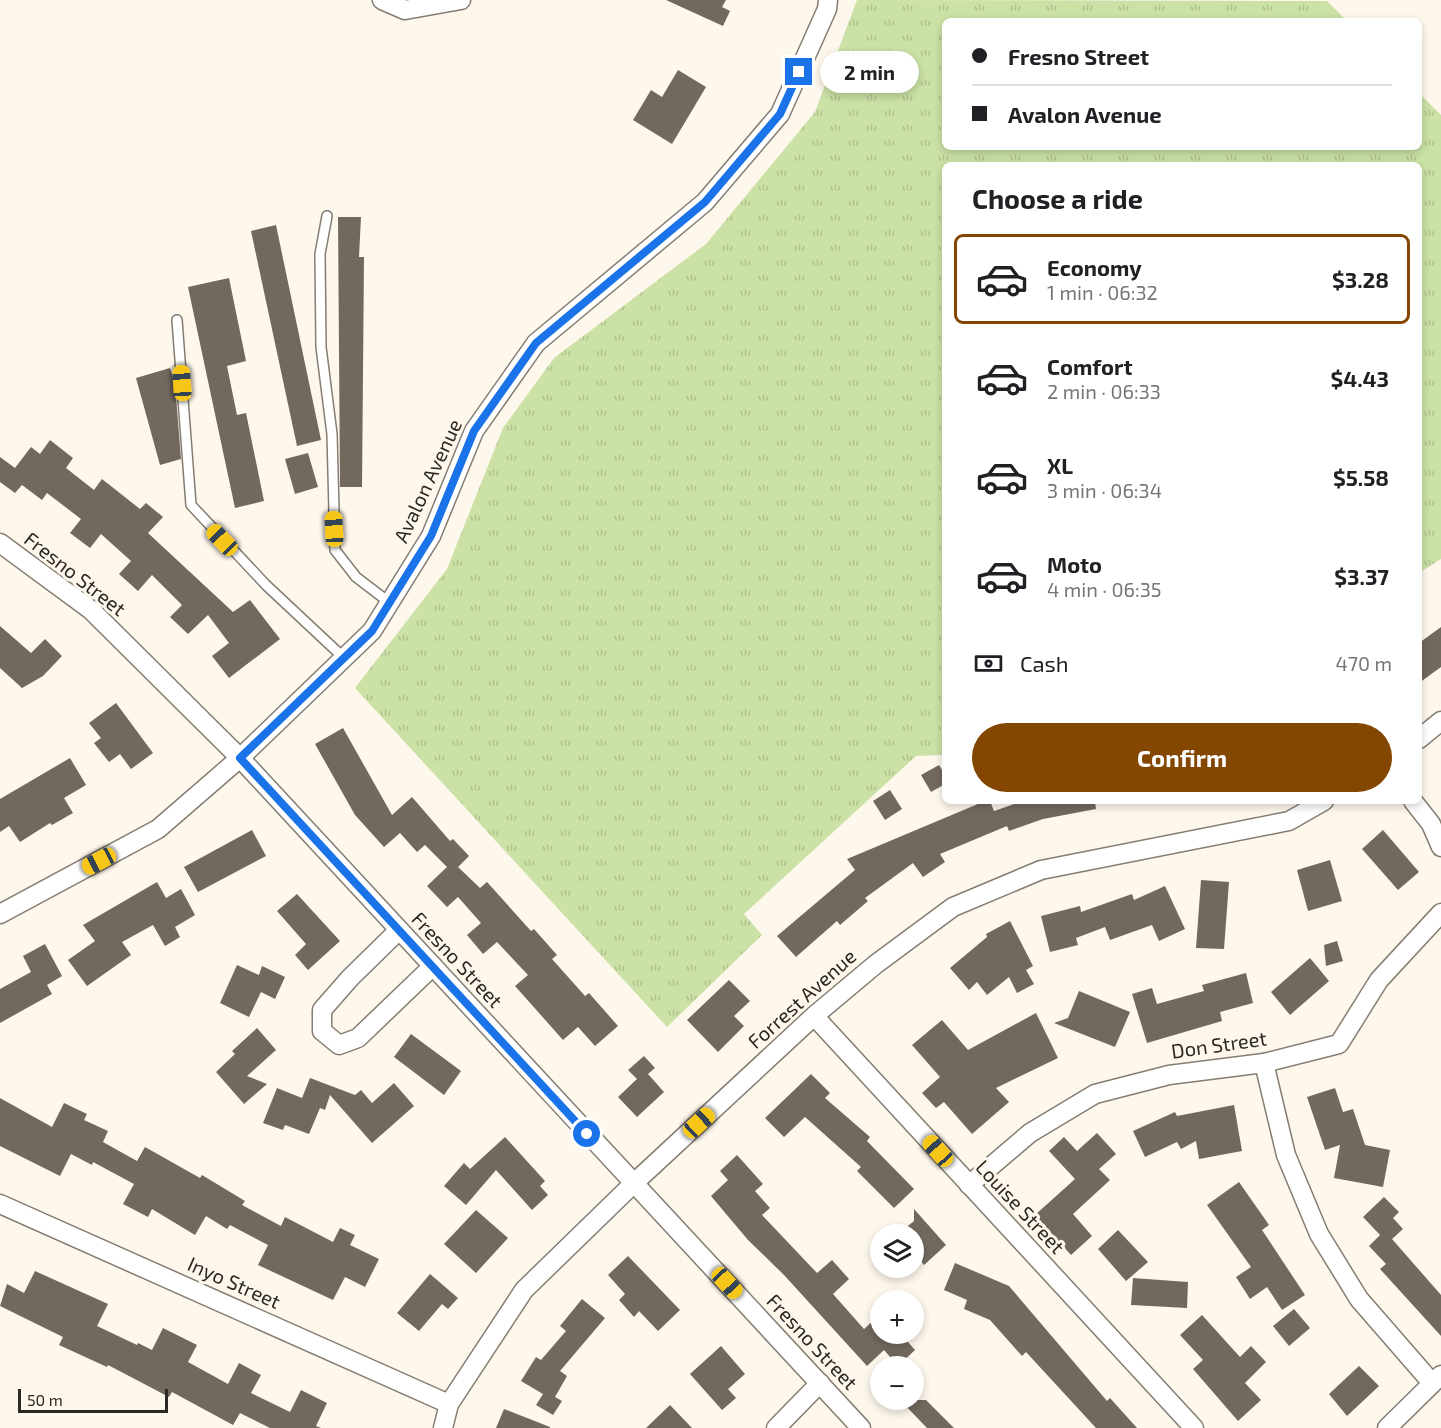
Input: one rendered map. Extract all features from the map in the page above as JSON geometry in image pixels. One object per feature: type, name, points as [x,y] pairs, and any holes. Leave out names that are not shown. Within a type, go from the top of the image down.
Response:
[{"type":"street","points":[[382,0],[405,10],[461,0]]},
{"type":"street","name":"Avalon Avenue","points":[[0,914],[158,829],[240,758],[372,631],[431,536],[474,431],[536,343],[705,202],[780,114],[827,9],[828,0]]},
{"type":"street","name":"Fresno Street","points":[[0,543],[91,610],[240,758],[861,1428]]},
{"type":"street","points":[[1422,737],[1441,721]]},
{"type":"street","name":"Forrest Avenue","points":[[443,1428],[449,1404],[524,1290],[633,1184],[814,1016],[876,964],[953,907],[1041,870],[1288,821],[1319,804]]},
{"type":"street","points":[[1415,804],[1431,824],[1441,847]]},
{"type":"street","name":"Don Street","points":[[969,1185],[1030,1133],[1095,1094],[1169,1075],[1264,1063],[1339,1044],[1379,980],[1441,913]]},
{"type":"street","points":[[399,930],[350,978],[322,1010],[322,1031],[339,1045],[358,1038],[433,966]]},
{"type":"street","name":"Louise Street","points":[[814,1016],[1194,1428]]},
{"type":"street","points":[[1264,1063],[1286,1155],[1319,1234],[1359,1299],[1437,1379],[1387,1428]]},
{"type":"street","name":"Inyo Street","points":[[0,1204],[449,1404]]},
{"type":"street","points":[[776,1428],[820,1383]]},
{"type":"lane","points":[[327,216],[320,254],[321,347],[332,434],[335,550],[356,577],[390,603]]},
{"type":"lane","points":[[177,320],[191,506],[266,585],[344,658]]},
{"type":"green space","points":[[857,0],[1327,1],[1344,18],[942,18],[942,150],[1422,150],[1422,96],[1441,115],[1441,559],[1422,571],[1422,162],[942,162],[942,755],[916,756],[744,914],[762,935],[667,1027],[355,688],[447,569],[503,428],[554,358],[706,244],[815,112]]},
{"type":"building","points":[[666,0],[726,0],[722,7],[730,11],[723,26]]},
{"type":"building","points":[[678,70],[706,87],[672,144],[633,120],[651,90],[662,97]]},
{"type":"building","points":[[338,217],[361,217],[359,257],[364,257],[362,487],[340,487]]},
{"type":"building","points":[[276,225],[321,440],[297,446],[251,231]]},
{"type":"building","points":[[229,278],[246,361],[227,366],[237,415],[246,413],[264,501],[235,508],[188,287]]},
{"type":"building","points":[[170,368],[175,384],[181,459],[160,465],[136,378]]},
{"type":"building","points":[[50,440],[73,458],[66,468],[94,490],[102,479],[140,509],[146,503],[163,517],[148,533],[233,612],[250,600],[280,639],[229,678],[212,656],[229,643],[208,615],[188,634],[170,617],[182,605],[152,575],[138,591],[119,574],[131,561],[101,534],[90,548],[70,533],[81,519],[47,493],[42,500],[22,485],[15,493],[0,482],[0,457],[15,468],[31,447],[40,454]]},
{"type":"building","points":[[308,453],[318,487],[295,494],[285,459]]},
{"type":"building","points":[[0,626],[31,653],[45,639],[62,656],[43,676],[22,688],[0,668]]},
{"type":"building","points":[[1441,627],[1441,667],[1422,681],[1422,641]]},
{"type":"building","points":[[116,703],[153,753],[131,769],[120,754],[109,762],[94,743],[101,738],[89,723]]},
{"type":"building","points":[[343,728],[392,815],[412,797],[450,841],[453,839],[469,856],[458,867],[480,888],[487,882],[531,931],[534,929],[557,955],[552,959],[585,996],[589,993],[618,1026],[595,1046],[578,1027],[563,1040],[515,986],[528,975],[497,942],[483,954],[467,935],[481,923],[458,897],[447,907],[427,886],[447,867],[425,845],[417,852],[400,833],[384,847],[355,815],[315,744]]},
{"type":"building","points":[[70,758],[86,785],[64,798],[73,813],[52,825],[50,823],[20,842],[9,826],[0,832],[0,799]]},
{"type":"building","points":[[939,765],[942,770],[942,786],[931,792],[921,775]]},
{"type":"building","points":[[890,790],[902,809],[885,820],[873,801]]},
{"type":"building","points":[[978,804],[991,804],[994,811],[1014,804],[1095,804],[1096,809],[1043,819],[1009,831],[1007,826],[940,854],[945,862],[923,877],[913,863],[865,898],[868,901],[840,925],[837,921],[796,957],[777,936],[855,870],[847,859]]},
{"type":"building","points":[[252,830],[266,856],[198,892],[184,867]]},
{"type":"building","points":[[1383,830],[1419,872],[1398,890],[1362,849]]},
{"type":"building","points":[[1330,860],[1342,901],[1308,911],[1297,870]]},
{"type":"building","points":[[1201,880],[1229,882],[1224,949],[1196,948]]},
{"type":"building","points":[[157,882],[166,898],[181,889],[195,915],[175,927],[180,937],[165,946],[153,925],[122,942],[131,955],[87,986],[68,960],[95,941],[83,925]]},
{"type":"building","points":[[1165,886],[1185,929],[1159,941],[1152,925],[1110,940],[1105,927],[1076,938],[1078,945],[1050,952],[1041,916],[1080,906],[1081,912],[1132,894],[1134,900]]},
{"type":"building","points":[[297,894],[340,941],[308,970],[295,955],[306,944],[277,911]]},
{"type":"building","points":[[1010,921],[1033,966],[1026,970],[1034,984],[1017,993],[1009,977],[987,995],[977,982],[969,990],[950,968],[987,937],[986,934]]},
{"type":"building","points":[[1337,941],[1343,961],[1326,966],[1324,945]]},
{"type":"building","points":[[45,944],[62,976],[47,985],[52,994],[0,1023],[0,989],[31,972],[23,956]]},
{"type":"building","points":[[1310,958],[1329,981],[1290,1015],[1271,992]]},
{"type":"building","points":[[237,965],[259,975],[262,966],[285,977],[275,999],[261,992],[249,1017],[220,1003]]},
{"type":"building","points":[[1246,973],[1253,1003],[1220,1012],[1222,1021],[1147,1043],[1132,994],[1152,988],[1157,1004],[1204,991],[1202,985]]},
{"type":"building","points":[[729,980],[750,1001],[734,1016],[744,1026],[718,1052],[687,1020]]},
{"type":"building","points":[[1079,991],[1130,1012],[1115,1047],[1054,1023],[1068,1018]]},
{"type":"building","points":[[1036,1013],[1058,1058],[996,1088],[1009,1102],[972,1134],[944,1102],[936,1108],[922,1093],[940,1077],[912,1045],[942,1020],[968,1050]]},
{"type":"building","points":[[257,1028],[276,1050],[247,1076],[267,1084],[244,1104],[216,1072],[235,1054],[232,1051]]},
{"type":"building","points":[[411,1034],[461,1071],[444,1095],[394,1057]]},
{"type":"building","points":[[644,1056],[655,1068],[648,1074],[664,1092],[637,1117],[618,1097],[637,1079],[628,1070]]},
{"type":"building","points":[[811,1074],[830,1093],[825,1098],[870,1137],[867,1141],[914,1189],[894,1208],[857,1171],[861,1167],[805,1117],[784,1137],[765,1118]]},
{"type":"building","points":[[310,1078],[355,1095],[361,1090],[372,1103],[394,1083],[414,1106],[372,1143],[330,1095],[325,1110],[320,1108],[309,1134],[285,1125],[283,1130],[263,1123],[277,1088],[302,1098]]},
{"type":"building","points":[[1335,1088],[1343,1112],[1353,1109],[1365,1145],[1390,1150],[1383,1187],[1334,1178],[1340,1145],[1325,1150],[1307,1097]]},
{"type":"building","points":[[0,1098],[52,1127],[64,1103],[87,1114],[84,1120],[108,1131],[103,1142],[137,1161],[145,1147],[200,1178],[202,1175],[245,1201],[242,1205],[281,1226],[285,1217],[333,1242],[340,1228],[355,1235],[350,1245],[379,1259],[365,1287],[345,1277],[333,1300],[258,1265],[268,1245],[230,1225],[227,1229],[206,1216],[195,1235],[152,1209],[148,1217],[123,1204],[134,1184],[93,1162],[92,1165],[71,1154],[60,1176],[0,1146]]},
{"type":"building","points":[[1234,1105],[1242,1151],[1199,1159],[1196,1141],[1181,1149],[1177,1142],[1145,1157],[1133,1131],[1175,1112],[1177,1116]]},
{"type":"building","points":[[1097,1133],[1116,1154],[1099,1169],[1110,1180],[1073,1214],[1092,1236],[1071,1255],[1035,1215],[1075,1179],[1049,1151],[1064,1137],[1077,1151]]},
{"type":"building","points":[[505,1137],[545,1181],[540,1186],[548,1195],[532,1210],[496,1170],[466,1205],[444,1186],[464,1163],[470,1169]]},
{"type":"building","points":[[737,1155],[763,1184],[755,1191],[770,1208],[762,1215],[817,1273],[832,1260],[849,1279],[833,1294],[864,1329],[870,1324],[870,1344],[910,1344],[915,1350],[909,1356],[889,1356],[884,1350],[878,1356],[870,1356],[870,1363],[867,1366],[784,1275],[748,1240],[711,1196],[728,1180],[720,1171]]},
{"type":"building","points":[[1239,1182],[1269,1225],[1262,1230],[1305,1295],[1282,1310],[1267,1287],[1250,1299],[1236,1277],[1251,1267],[1207,1205]]},
{"type":"building","points":[[1384,1197],[1399,1212],[1393,1218],[1403,1229],[1392,1239],[1441,1295],[1441,1336],[1380,1269],[1386,1264],[1369,1246],[1380,1235],[1363,1217]]},
{"type":"building","points":[[914,1209],[946,1245],[924,1265],[924,1224],[910,1224],[914,1221]]},
{"type":"building","points":[[476,1210],[508,1238],[476,1273],[444,1244]]},
{"type":"building","points":[[1118,1230],[1148,1262],[1126,1281],[1098,1249]]},
{"type":"building","points":[[628,1256],[680,1310],[658,1331],[639,1311],[634,1317],[619,1300],[625,1294],[608,1275]]},
{"type":"building","points":[[955,1263],[1009,1286],[1107,1401],[1110,1398],[1137,1428],[1096,1428],[1026,1352],[1022,1356],[990,1320],[964,1309],[967,1300],[944,1290]]},
{"type":"building","points":[[35,1271],[108,1304],[97,1326],[137,1345],[138,1343],[152,1350],[163,1328],[197,1345],[188,1362],[228,1384],[239,1363],[261,1375],[251,1393],[290,1412],[301,1390],[327,1403],[316,1426],[321,1428],[270,1428],[240,1413],[233,1425],[172,1392],[169,1397],[108,1365],[107,1367],[59,1345],[63,1337],[0,1306],[7,1284],[24,1293]]},
{"type":"building","points":[[430,1274],[458,1298],[448,1309],[442,1304],[419,1331],[397,1313]]},
{"type":"building","points":[[1133,1278],[1188,1282],[1187,1308],[1131,1305]]},
{"type":"building","points":[[582,1299],[605,1318],[560,1371],[567,1376],[555,1397],[562,1401],[553,1415],[536,1405],[543,1394],[521,1381],[536,1357],[541,1360],[566,1331],[560,1326]]},
{"type":"building","points":[[1294,1309],[1310,1328],[1289,1346],[1273,1326]]},
{"type":"building","points":[[1202,1315],[1240,1357],[1251,1346],[1266,1362],[1245,1383],[1261,1400],[1238,1421],[1193,1369],[1203,1360],[1180,1335]]},
{"type":"building","points":[[721,1346],[745,1374],[728,1389],[736,1398],[722,1410],[690,1374]]},
{"type":"building","points":[[1359,1366],[1379,1386],[1347,1416],[1329,1394]]},
{"type":"building","points":[[924,1400],[954,1428],[927,1428],[910,1410],[924,1410]]},
{"type":"building","points":[[670,1405],[692,1428],[646,1428]]},
{"type":"building","points":[[504,1409],[550,1427],[550,1428],[496,1428]]},
{"type":"route","points":[[587,1134],[240,758],[372,631],[431,536],[474,431],[536,343],[705,202],[780,114],[799,72]]}]
